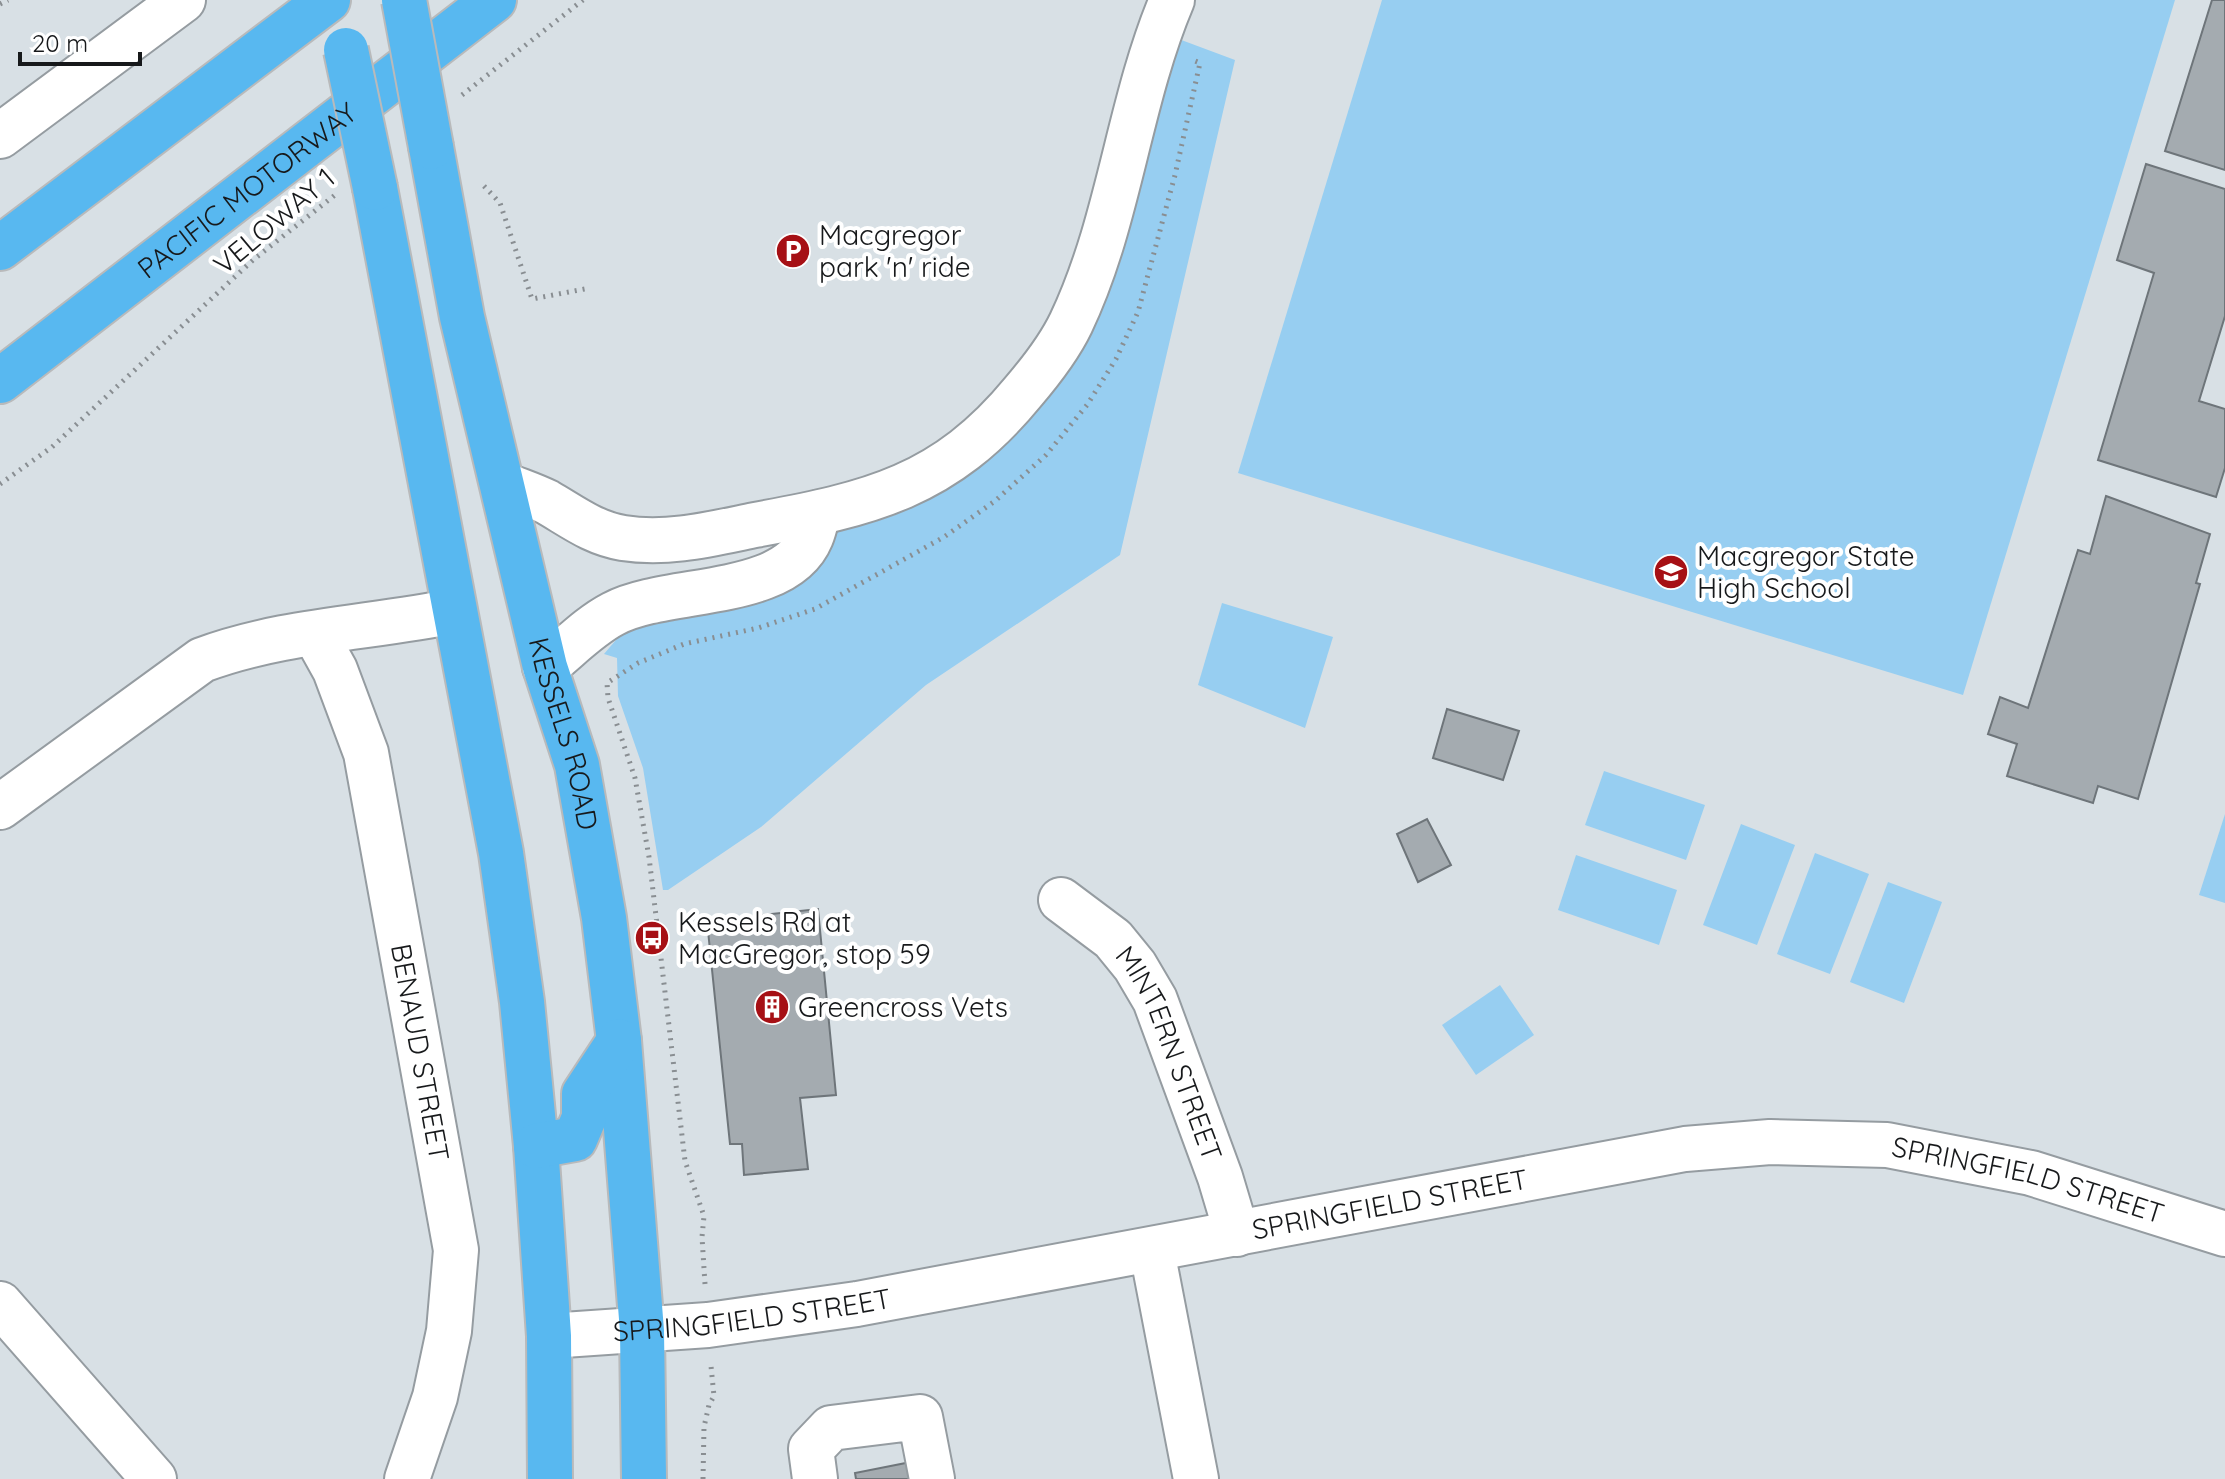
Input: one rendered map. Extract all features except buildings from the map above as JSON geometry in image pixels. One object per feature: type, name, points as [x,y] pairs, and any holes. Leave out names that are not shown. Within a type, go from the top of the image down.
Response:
[{"type":"highway","points":[[0,248],[328,0]]},
{"type":"highway","points":[[336,0],[357,190],[454,611],[501,853],[522,1002],[536,1146],[549,1336],[550,1479]]},
{"type":"highway","name":"KESSELS ROAD","points":[[404,0],[462,317],[545,667],[577,765],[604,918],[619,1041],[642,1331],[644,1479]]},
{"type":"highway","name":"PACIFIC MOTORWAY","points":[[0,381],[494,0]]},
{"type":"highway","points":[[536,1146],[575,1139],[584,1118],[584,1094],[619,1041]]},
{"type":"street","points":[[0,136],[183,0]]},
{"type":"street","points":[[503,484],[547,502],[595,531],[651,541],[689,538],[867,501],[926,477],[968,449],[1006,413],[1041,370],[1070,326],[1094,264],[1155,47],[1172,0]]},
{"type":"street","points":[[545,667],[614,613],[657,600],[759,579],[784,569],[811,538],[818,513]]},
{"type":"street","points":[[0,807],[202,660],[237,647],[454,611]]},
{"type":"street","name":"BENAUD STREET","points":[[315,634],[335,670],[366,753],[456,1250],[449,1331],[435,1397],[407,1479]]},
{"type":"street","name":"MINTERN STREET","points":[[1061,900],[1113,939],[1135,966],[1155,1000],[1220,1177],[1237,1234]]},
{"type":"street","name":"SPRINGFIELD STREET","points":[[549,1336],[708,1325],[857,1304],[1685,1149],[1770,1142],[1887,1145],[1957,1156],[2031,1173],[2225,1234]]},
{"type":"street","points":[[1152,1251],[1196,1479]]},
{"type":"street","points":[[0,1304],[154,1479]]},
{"type":"street","points":[[815,1479],[811,1449],[831,1428],[920,1417],[932,1479]]},
{"type":"path","points":[[0,4],[8,0]]},
{"type":"path","points":[[461,96],[583,0]]},
{"type":"path","points":[[702,1237],[704,1216],[685,1161],[649,857],[635,778],[608,698],[607,683],[638,663],[684,644],[758,628],[815,609],[944,537],[995,501],[1046,455],[1087,405],[1116,359],[1138,312],[1200,63],[1190,59]]},
{"type":"path","points":[[484,186],[500,203],[532,299],[590,288]]},
{"type":"path","name":"VELOWAY 1","points":[[0,484],[52,447],[253,260],[357,190]]},
{"type":"path","points":[[703,1479],[704,1427],[714,1396]]},
{"type":"shaded area","points":[[1382,0],[2175,0],[1963,695],[1238,473]]},
{"type":"shaded area","points":[[1176,38],[1235,60],[1120,555],[926,685],[761,827],[668,890],[663,890],[643,768],[618,696],[617,658],[604,654],[621,634],[640,622],[816,568],[833,544],[836,533],[844,527],[895,515],[954,483],[1016,432],[1058,387],[1091,333],[1118,264]]},
{"type":"shaded area","points":[[1222,603],[1333,637],[1305,728],[1198,685]]},
{"type":"shaded area","points":[[1604,771],[1705,805],[1686,860],[1585,825]]},
{"type":"shaded area","points":[[2225,814],[2225,903],[2199,895]]},
{"type":"shaded area","points":[[1741,824],[1795,845],[1757,945],[1703,925]]},
{"type":"shaded area","points":[[1815,853],[1869,874],[1830,974],[1777,954]]},
{"type":"shaded area","points":[[1576,855],[1677,890],[1659,945],[1558,910]]},
{"type":"shaded area","points":[[1888,882],[1942,902],[1904,1003],[1850,982]]},
{"type":"shaded area","points":[[1500,985],[1534,1035],[1476,1075],[1442,1025]]},
{"type":"place","name":"Macgregor park 'n' ride","points":[[793,251]]},
{"type":"place","name":"Macgregor State High School","points":[[1671,572]]},
{"type":"place","name":"Kessels Rd at MacGregor, stop 59","points":[[652,938]]},
{"type":"place","name":"Greencross Vets","points":[[772,1007]]}]
